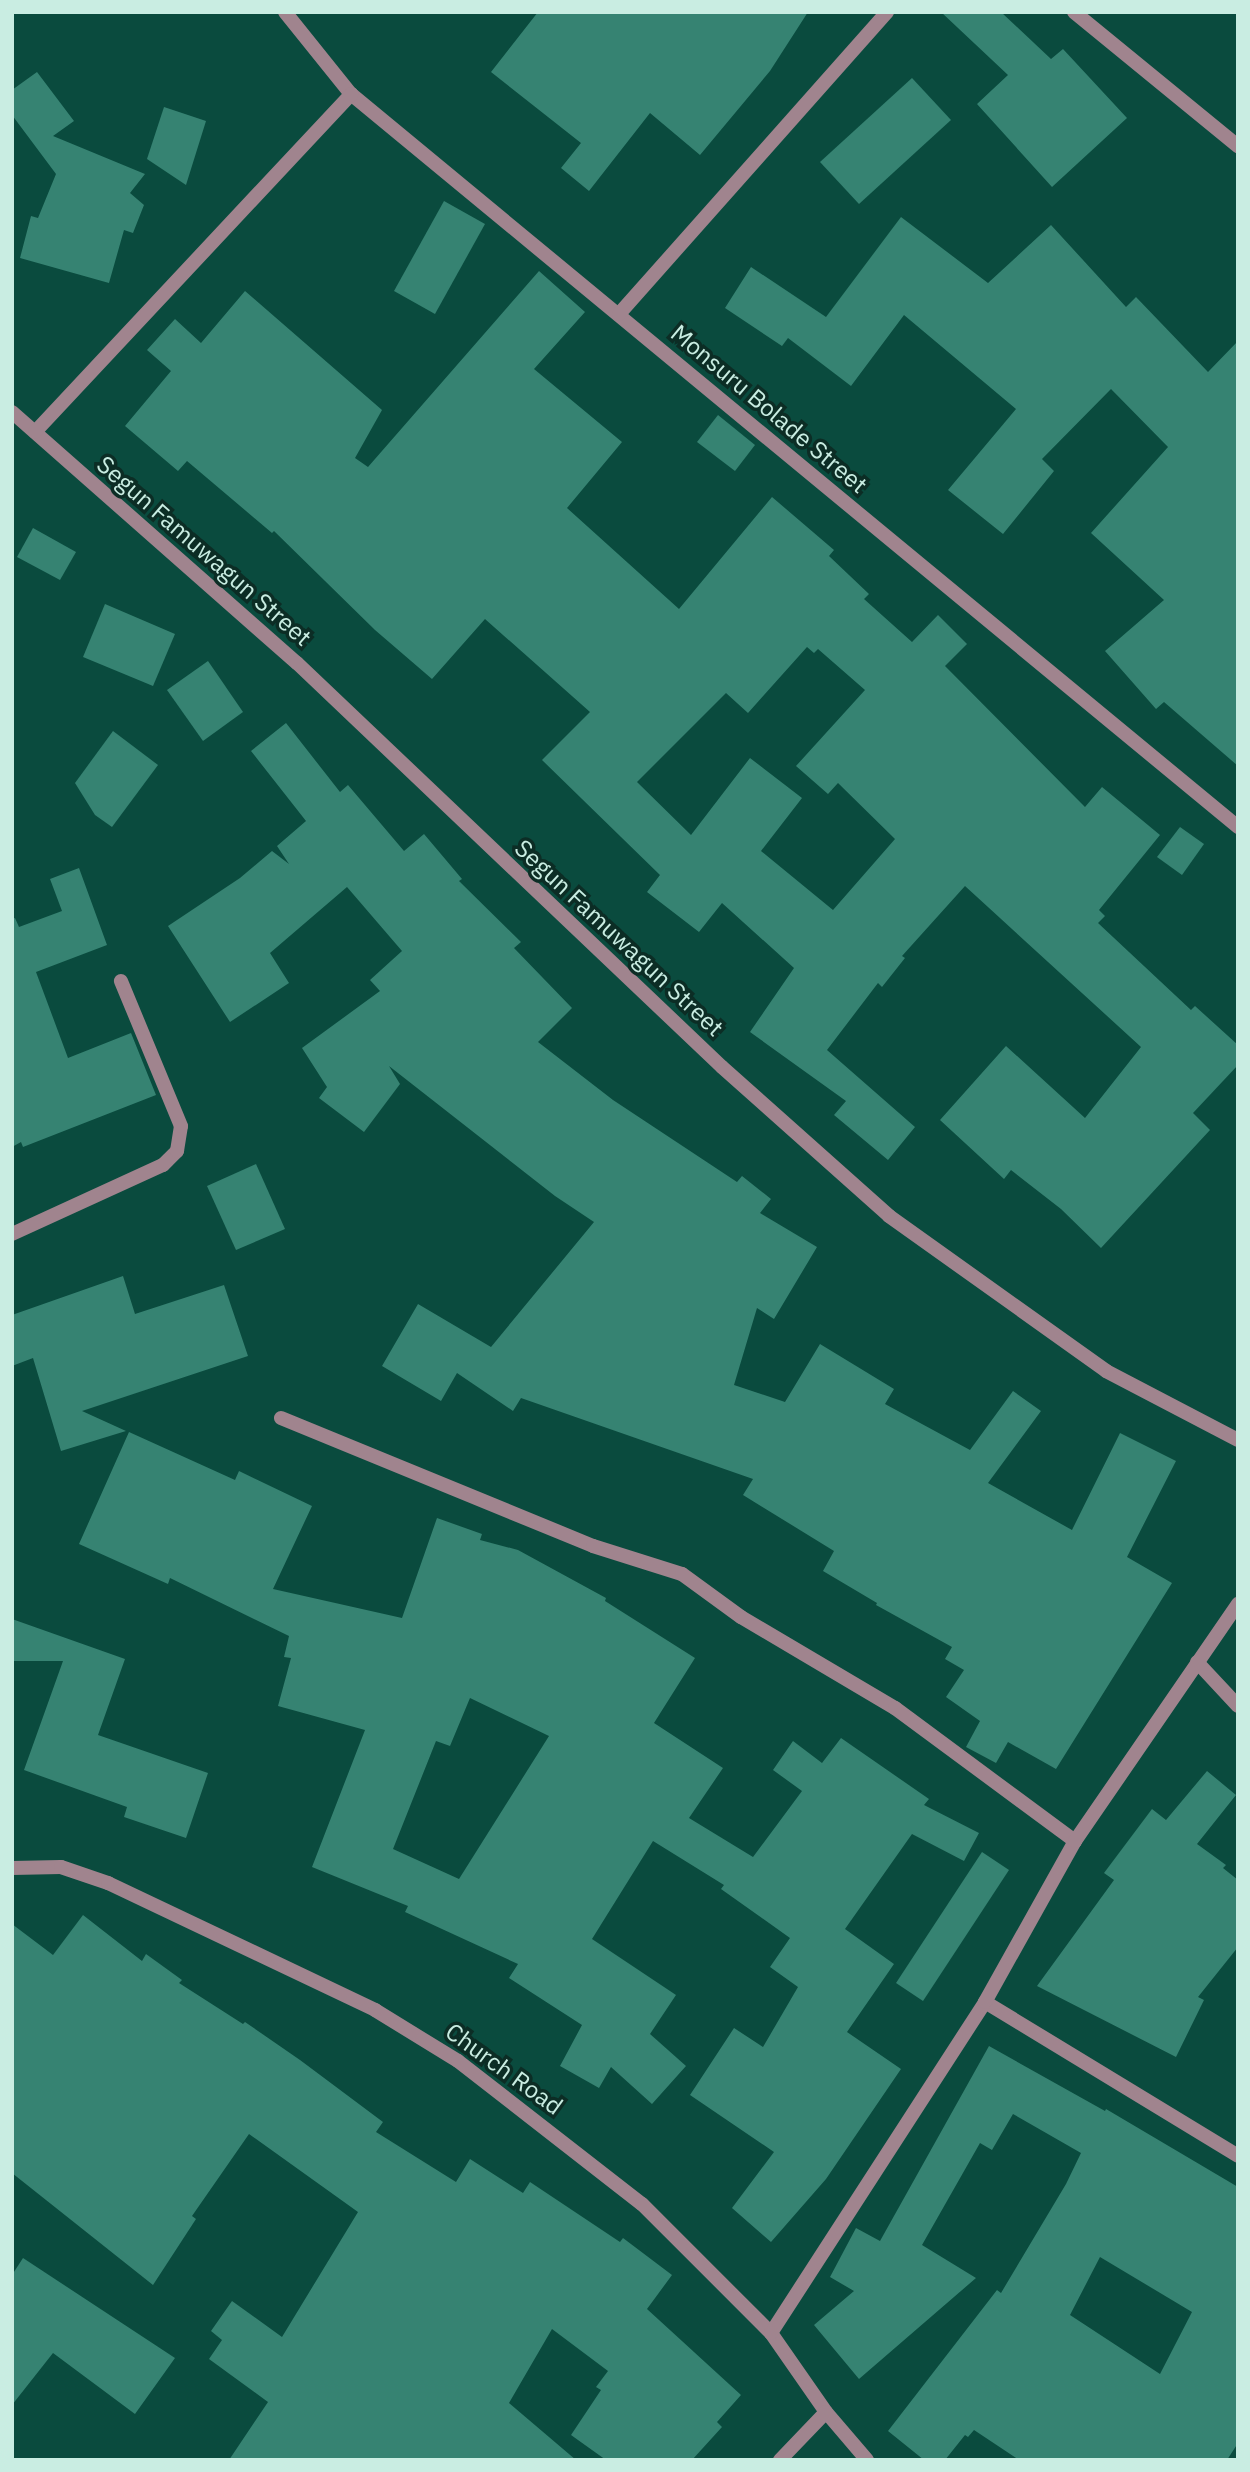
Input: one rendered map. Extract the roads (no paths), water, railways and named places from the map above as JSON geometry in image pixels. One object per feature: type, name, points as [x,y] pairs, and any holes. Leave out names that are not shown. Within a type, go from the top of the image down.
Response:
[{"type":"street","name":"Monsuru Bolade Street","points":[[285,12],[351,94],[1238,827]]},
{"type":"street","points":[[619,314],[887,12]]},
{"type":"street","points":[[1074,12],[1238,146]]},
{"type":"street","points":[[35,432],[351,94]]},
{"type":"street","name":"Segun Famuwagun Street","points":[[12,412],[297,663],[722,1067],[889,1216],[1106,1371],[1238,1440]]},
{"type":"street","points":[[12,1234],[163,1164],[177,1151],[181,1126],[121,981]]},
{"type":"street","points":[[281,1419],[593,1546],[682,1574],[741,1617],[895,1708],[1075,1841]]},
{"type":"street","points":[[771,2333],[985,2002],[1075,1841],[1238,1604]]},
{"type":"street","points":[[1197,1662],[1238,1706]]},
{"type":"street","name":"Church Road","points":[[12,1868],[61,1867],[108,1884],[375,2010],[458,2061],[642,2204],[771,2333],[827,2412],[867,2460]]},
{"type":"street","points":[[985,2002],[1238,2156]]},
{"type":"street","points":[[780,2460],[827,2412]]}]
